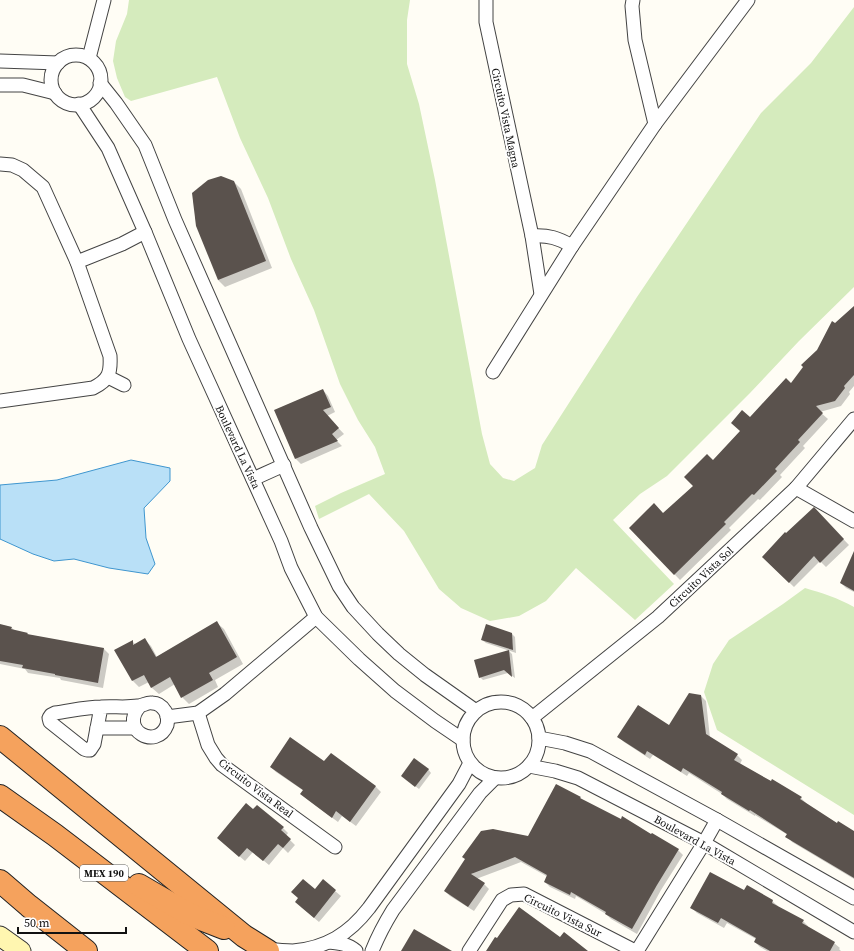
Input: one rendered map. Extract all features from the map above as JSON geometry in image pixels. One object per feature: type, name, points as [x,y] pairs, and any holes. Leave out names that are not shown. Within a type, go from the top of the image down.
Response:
[{"type":"highway","points":[[0,737],[244,936],[267,950]]},
{"type":"highway","points":[[0,784],[55,835]]},
{"type":"highway","name":"MEX 190","points":[[0,796],[55,835],[207,951]]},
{"type":"highway","points":[[87,860],[136,883],[201,920],[244,936]]},
{"type":"highway","points":[[0,881],[86,951]]},
{"type":"highway","points":[[0,895],[29,906]]},
{"type":"street","points":[[89,58],[104,0]]},
{"type":"street","name":"Circuito Vista Magna","points":[[486,0],[486,22],[532,236],[542,294]]},
{"type":"street","points":[[633,0],[632,6],[635,40],[655,124]]},
{"type":"street","points":[[494,372],[572,246],[655,124],[748,0]]},
{"type":"street","points":[[81,55],[89,58],[99,69],[101,76],[98,91],[87,102],[72,104],[65,102],[55,93],[52,85],[51,77],[53,70],[65,57],[81,55]]},
{"type":"street","points":[[0,61],[58,63]]},
{"type":"street","points":[[100,84],[116,102],[145,145],[175,220],[311,528],[339,586],[353,607],[399,654],[425,675],[476,711]]},
{"type":"street","points":[[0,85],[23,85],[55,93]]},
{"type":"street","name":"Boulevard La Vista","points":[[79,104],[108,148],[145,232],[189,339],[281,541],[291,568],[316,617],[359,659],[395,691],[463,740]]},
{"type":"street","points":[[0,164],[23,170],[43,187],[77,262],[110,356],[111,366],[108,376],[101,384],[93,388],[0,402]]},
{"type":"street","points":[[77,262],[122,244],[145,232]]},
{"type":"street","points":[[532,236],[553,237],[572,246]]},
{"type":"street","points":[[108,376],[124,385]]},
{"type":"street","name":"Circuito Vista Sol","points":[[532,718],[658,617],[796,488],[854,419]]},
{"type":"street","points":[[253,479],[284,465]]},
{"type":"street","points":[[796,488],[854,521]]},
{"type":"street","points":[[168,717],[198,714],[225,694],[316,617]]},
{"type":"street","points":[[496,702],[506,702],[525,710],[532,718],[536,724],[539,738],[538,748],[535,758],[522,772],[505,778],[495,778],[479,772],[470,763],[464,750],[464,729],[469,719],[476,711],[485,705],[496,702]]},
{"type":"street","points":[[145,703],[157,704],[162,707],[166,711],[168,717],[168,723],[161,734],[150,737],[139,733],[133,722],[133,716],[136,711],[145,703]]},
{"type":"street","points":[[100,707],[94,744],[90,750],[84,749],[50,722],[49,718],[55,713],[100,707],[140,706]]},
{"type":"street","name":"Circuito Vista Real","points":[[198,714],[208,745],[216,758],[222,764],[335,847]]},
{"type":"street","points":[[97,728],[135,728]]},
{"type":"street","points":[[539,738],[566,743],[590,751],[717,820],[854,898]]},
{"type":"street","points":[[267,950],[292,951],[317,947],[341,936],[361,919],[460,784],[470,763]]},
{"type":"street","name":"Boulevard La Vista","points":[[529,766],[555,771],[578,778],[704,843],[854,932]]},
{"type":"street","points":[[372,951],[379,934],[393,910],[480,793],[495,778]]},
{"type":"street","name":"Circuito Vista Sur","points":[[469,951],[502,900],[511,895],[524,894],[636,951],[717,820]]},
{"type":"street","points":[[0,936],[21,951]]},
{"type":"street","points":[[329,942],[343,944],[356,951]]},
{"type":"green space","points":[[129,0],[410,0],[407,20],[407,64],[419,104],[435,180],[482,434],[490,464],[503,478],[514,481],[535,468],[542,445],[637,297],[761,113],[811,63],[854,7],[854,287],[667,476],[640,494],[613,520],[674,584],[635,620],[576,568],[546,601],[519,616],[490,621],[461,608],[439,589],[404,531],[369,494],[319,519],[315,506],[385,474],[375,447],[358,420],[340,384],[314,310],[291,259],[268,198],[240,138],[217,77],[131,101],[125,97],[117,78],[113,61],[116,41],[127,14]]},
{"type":"green space","points":[[805,588],[836,598],[854,607],[854,815],[717,730],[704,692],[713,664],[729,640]]},
{"type":"water","points":[[131,460],[170,468],[170,481],[144,508],[146,538],[155,564],[148,574],[109,568],[74,559],[54,561],[33,554],[0,539],[0,485],[57,480]]},
{"type":"building","points":[[221,176],[234,181],[266,261],[218,280],[196,226],[192,193],[208,180]]},
{"type":"building","points":[[854,306],[854,375],[844,386],[845,388],[835,401],[816,406],[823,413],[798,440],[800,442],[775,469],[777,471],[754,495],[752,494],[724,522],[726,524],[674,575],[629,528],[654,503],[663,513],[693,486],[684,477],[707,454],[713,460],[740,431],[731,423],[742,410],[750,417],[786,378],[791,383],[803,367],[801,365],[817,350],[832,321],[835,323]]},
{"type":"building","points":[[323,389],[331,407],[323,410],[339,428],[332,434],[338,441],[295,459],[274,410]]},
{"type":"building","points":[[814,507],[844,539],[820,563],[814,556],[789,583],[762,557],[785,532],[786,533]]},
{"type":"building","points":[[854,551],[854,591],[840,583]]},
{"type":"building","points":[[217,621],[237,657],[209,673],[213,680],[181,698],[170,677],[151,688],[144,675],[132,681],[114,650],[133,640],[133,645],[145,638],[156,657]]},
{"type":"building","points":[[0,624],[12,627],[11,629],[28,633],[27,634],[104,648],[98,683],[22,668],[23,665],[0,661]]},
{"type":"building","points":[[486,624],[512,633],[513,650],[481,640]]},
{"type":"building","points":[[509,650],[512,677],[504,670],[479,678],[474,660]]},
{"type":"building","points":[[689,693],[701,695],[706,734],[738,754],[734,760],[771,781],[772,779],[802,797],[800,799],[837,823],[838,821],[854,831],[854,878],[785,837],[787,834],[750,810],[749,811],[721,794],[722,792],[683,768],[681,772],[647,751],[645,755],[617,737],[638,705],[669,725]]},
{"type":"building","points":[[290,737],[324,761],[331,753],[376,786],[350,822],[336,811],[332,818],[300,794],[303,790],[270,767]]},
{"type":"building","points":[[414,758],[429,769],[415,787],[401,776]]},
{"type":"building","points":[[556,784],[621,819],[622,816],[679,849],[632,929],[571,892],[570,895],[544,882],[547,875],[515,857],[471,874],[485,883],[468,907],[444,891],[465,859],[462,857],[481,831],[493,829],[528,836]]},
{"type":"building","points":[[246,803],[253,809],[257,805],[284,827],[281,830],[291,839],[283,848],[278,844],[263,861],[247,848],[239,857],[217,838]]},
{"type":"building","points":[[710,872],[744,890],[747,885],[773,900],[772,903],[804,920],[802,923],[835,942],[830,951],[770,951],[754,942],[756,938],[721,918],[718,923],[690,908]]},
{"type":"building","points":[[303,879],[315,889],[323,879],[336,890],[314,918],[295,902],[298,898],[291,892]]},
{"type":"building","points":[[519,907],[560,937],[564,932],[588,951],[486,951],[495,937],[497,938]]},
{"type":"building","points":[[414,929],[452,951],[401,951]]}]
